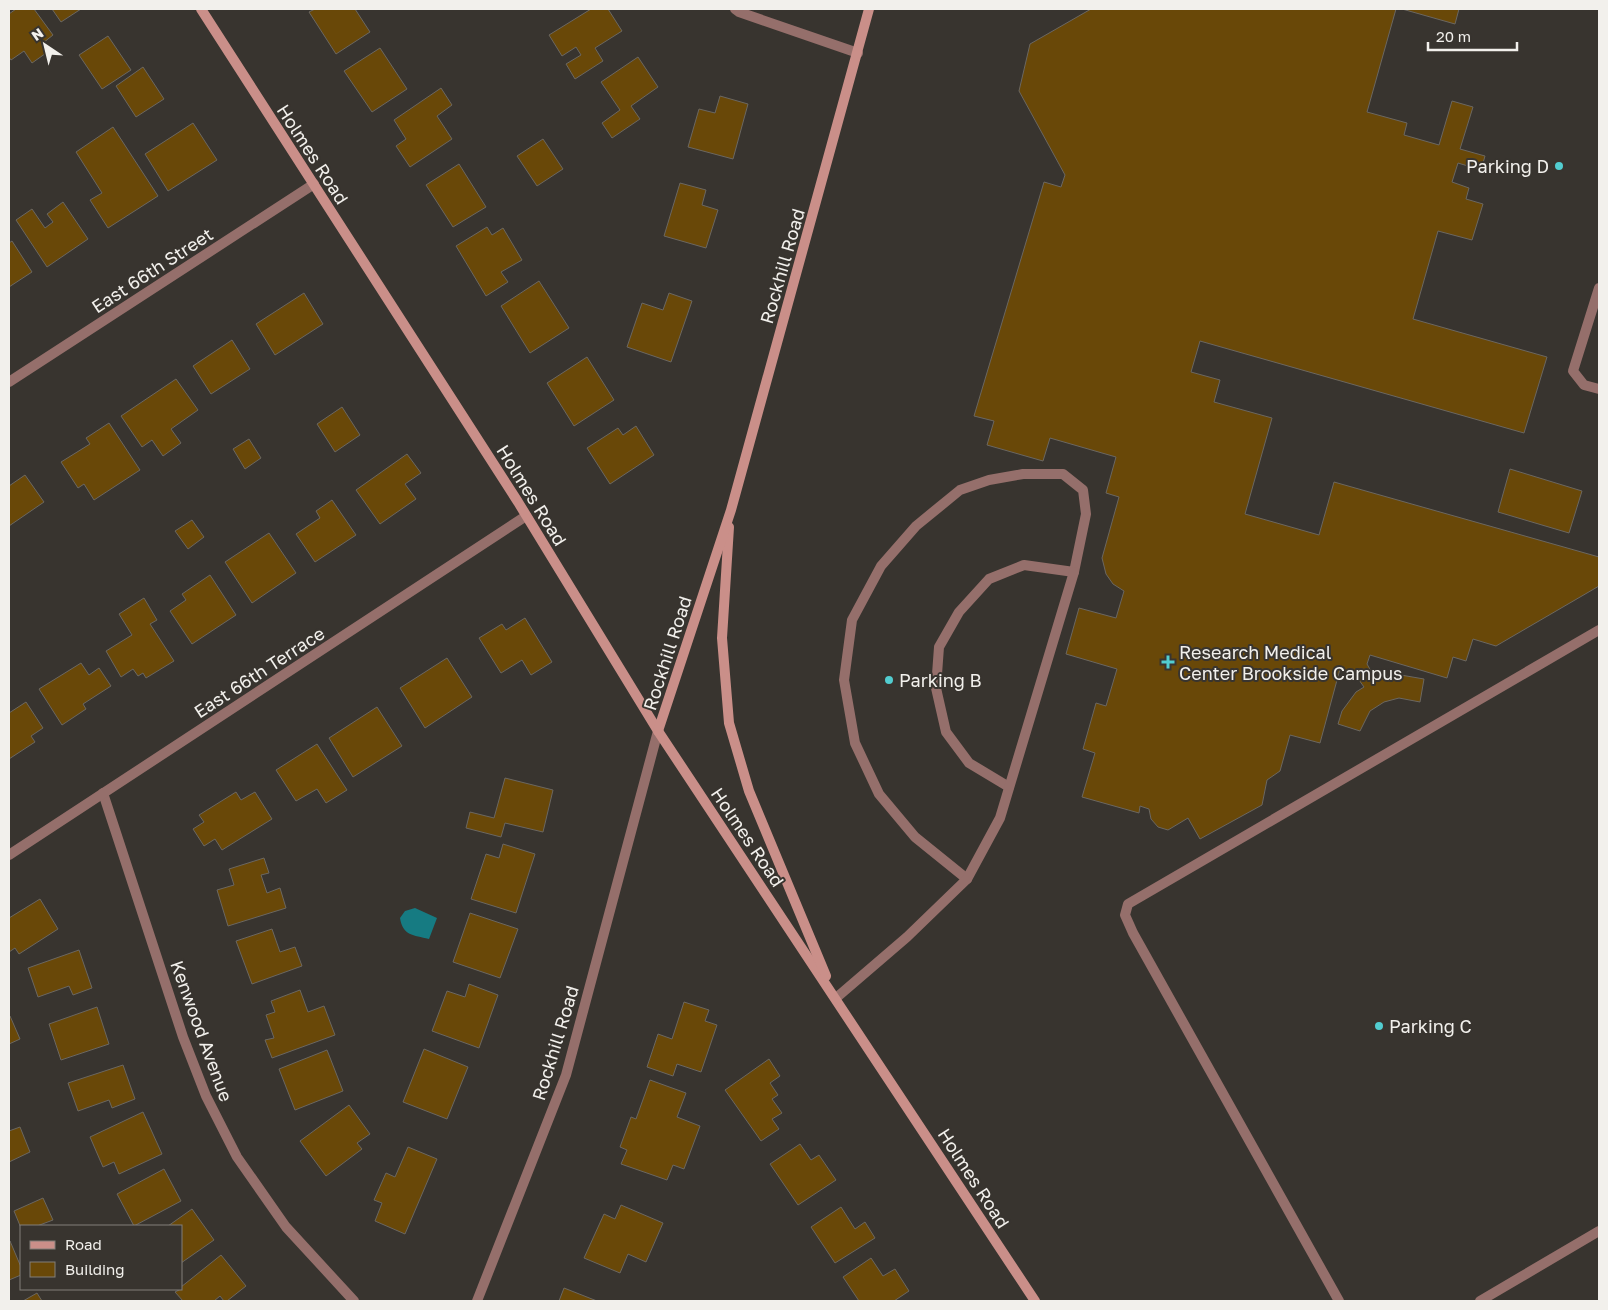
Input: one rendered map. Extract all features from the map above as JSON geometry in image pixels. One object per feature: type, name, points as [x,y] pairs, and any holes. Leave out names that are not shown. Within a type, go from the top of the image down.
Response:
[{"type":"main road","name":"Holmes Road","points":[[201,9],[526,516],[658,732],[1035,1301]]},
{"type":"main road","name":"Rockhill Road","points":[[658,732],[731,510],[869,9]]},
{"type":"main road","name":"Holmes Road","points":[[731,510],[722,638],[729,723],[749,791],[836,998]]},
{"type":"street","points":[[735,9],[858,53]]},
{"type":"street","name":"East 66th Street","points":[[9,382],[314,184]]},
{"type":"street","points":[[1599,288],[1573,371],[1584,385],[1599,389]]},
{"type":"street","points":[[836,998],[907,937],[967,879],[1000,818],[1074,572],[1086,514],[1083,490],[1063,474],[1023,474],[990,480],[960,490],[916,526],[881,566],[852,620],[844,680],[855,743],[879,794],[915,837],[967,879]]},
{"type":"street","name":"East 66th Terrace","points":[[9,854],[526,516]]},
{"type":"street","points":[[1009,787],[969,763],[946,732],[936,688],[938,647],[959,612],[989,579],[1024,565],[1074,572]]},
{"type":"street","points":[[1339,1301],[1133,932],[1125,915],[1128,904],[1599,630]]},
{"type":"street","name":"Rockhill Road","points":[[477,1301],[566,1075],[658,732]]},
{"type":"street","name":"Kenwood Avenue","points":[[104,793],[183,1037],[206,1096],[237,1157],[286,1228],[354,1301]]},
{"type":"street","points":[[1480,1301],[1599,1231]]},
{"type":"water","points":[[415,908],[437,918],[429,939],[406,932],[401,924],[400,918],[405,911]]},
{"type":"building","points":[[16,9],[34,9],[53,35],[43,43],[49,51],[32,63],[24,51],[11,60],[9,57],[9,14]]},
{"type":"building","points":[[52,9],[81,9],[61,22]]},
{"type":"building","points":[[315,9],[355,9],[370,32],[336,54],[309,12]]},
{"type":"building","points":[[591,9],[608,9],[622,31],[595,48],[603,61],[575,79],[566,64],[581,55],[576,47],[562,56],[549,35]]},
{"type":"building","name":"Research Medical Center Brookside Campus","points":[[1091,9],[1396,9],[1367,112],[1407,123],[1404,135],[1439,145],[1452,101],[1473,107],[1460,149],[1485,156],[1481,170],[1458,163],[1452,182],[1469,188],[1466,199],[1483,204],[1472,240],[1438,231],[1413,319],[1547,357],[1524,433],[1200,341],[1191,372],[1220,380],[1214,402],[1272,418],[1245,514],[1319,535],[1334,482],[1599,557],[1599,586],[1496,646],[1473,639],[1466,661],[1453,657],[1447,678],[1370,655],[1367,664],[1376,680],[1395,674],[1424,679],[1420,702],[1399,698],[1384,702],[1370,711],[1360,731],[1338,724],[1342,711],[1356,692],[1364,687],[1354,673],[1340,669],[1320,743],[1290,735],[1280,771],[1267,780],[1262,805],[1200,839],[1188,818],[1168,830],[1158,827],[1151,819],[1149,809],[1140,806],[1139,813],[1082,797],[1095,753],[1083,749],[1096,703],[1106,706],[1117,669],[1066,654],[1079,608],[1116,618],[1124,591],[1113,584],[1106,574],[1102,558],[1119,497],[1106,493],[1116,457],[1050,438],[1043,461],[987,445],[994,421],[974,416],[1044,182],[1061,187],[1065,175],[1019,91],[1030,44]]},
{"type":"building","points":[[1402,9],[1459,9],[1455,24]]},
{"type":"building","points":[[108,36],[131,70],[102,89],[79,55]]},
{"type":"building","points":[[380,48],[407,89],[372,112],[344,71]]},
{"type":"building","points":[[638,57],[658,87],[631,106],[640,119],[612,138],[602,123],[620,110],[601,82]]},
{"type":"building","points":[[143,67],[164,99],[136,117],[116,86]]},
{"type":"building","points":[[441,88],[452,105],[437,116],[452,139],[410,167],[396,146],[406,139],[394,120]]},
{"type":"building","points":[[720,96],[748,104],[733,159],[688,147],[699,109],[715,113]]},
{"type":"building","points":[[193,123],[217,160],[168,191],[145,154]]},
{"type":"building","points":[[113,127],[158,196],[108,228],[90,200],[102,193],[76,152]]},
{"type":"building","points":[[543,139],[563,169],[537,186],[517,156]]},
{"type":"building","points":[[459,164],[486,207],[453,227],[426,185]]},
{"type":"building","points":[[680,183],[706,190],[702,205],[718,210],[706,248],[664,236]]},
{"type":"building","points":[[63,202],[88,239],[47,267],[16,220],[32,209],[45,228],[53,222],[47,214]]},
{"type":"building","points":[[487,227],[492,235],[503,228],[522,260],[501,272],[508,282],[486,296],[456,246]]},
{"type":"building","points":[[12,241],[32,272],[9,287],[9,243]]},
{"type":"building","points":[[539,281],[569,328],[530,353],[501,306]]},
{"type":"building","points":[[304,293],[323,324],[275,355],[256,324]]},
{"type":"building","points":[[669,293],[692,301],[671,362],[627,347],[642,303],[663,310]]},
{"type":"building","points":[[232,340],[250,369],[211,394],[193,366]]},
{"type":"building","points":[[587,357],[614,400],[574,426],[547,383]]},
{"type":"building","points":[[176,379],[198,410],[171,429],[181,443],[163,456],[152,440],[142,447],[121,416]]},
{"type":"building","points":[[342,407],[360,435],[335,452],[317,424]]},
{"type":"building","points":[[109,423],[140,470],[94,500],[84,484],[78,488],[61,462],[90,444],[86,438]]},
{"type":"building","points":[[636,426],[654,455],[610,484],[587,448],[618,428],[623,435]]},
{"type":"building","points":[[249,439],[261,458],[245,469],[233,449]]},
{"type":"building","points":[[407,454],[421,473],[405,484],[416,499],[380,524],[356,490]]},
{"type":"building","points":[[1510,469],[1582,491],[1569,533],[1498,512]]},
{"type":"building","points":[[25,475],[44,502],[9,526],[9,486]]},
{"type":"building","points":[[332,500],[356,535],[315,562],[296,534],[320,518],[316,511]]},
{"type":"building","points":[[192,520],[204,537],[188,549],[175,531]]},
{"type":"building","points":[[269,533],[296,573],[252,603],[225,562]]},
{"type":"building","points":[[210,575],[236,615],[192,644],[170,611],[186,600],[182,594]]},
{"type":"building","points":[[144,598],[157,620],[150,624],[174,661],[146,678],[143,673],[138,676],[133,669],[121,677],[106,651],[132,635],[119,614]]},
{"type":"building","points":[[525,618],[552,662],[531,675],[522,660],[501,673],[479,638],[502,624],[506,630]]},
{"type":"building","points":[[447,658],[472,697],[425,728],[400,688]]},
{"type":"building","points":[[81,663],[89,675],[99,668],[111,686],[83,704],[86,709],[62,725],[39,689]]},
{"type":"building","points":[[26,702],[43,728],[31,736],[35,742],[9,759],[9,713]]},
{"type":"building","points":[[377,707],[402,746],[353,777],[329,738]]},
{"type":"building","points":[[317,744],[347,790],[326,803],[317,789],[296,801],[276,770]]},
{"type":"building","points":[[505,778],[553,790],[543,832],[505,823],[501,837],[466,828],[470,812],[494,818]]},
{"type":"building","points":[[236,792],[241,800],[255,792],[272,819],[222,850],[215,839],[204,846],[193,829],[204,822],[199,815]]},
{"type":"building","points":[[503,844],[535,854],[516,913],[471,899],[486,854],[499,858]]},
{"type":"building","points":[[264,858],[269,873],[261,875],[267,893],[280,888],[286,908],[228,926],[217,890],[234,885],[229,869]]},
{"type":"building","points":[[40,899],[58,929],[19,954],[15,948],[9,952],[9,918]]},
{"type":"building","points":[[470,913],[518,929],[500,978],[453,962]]},
{"type":"building","points":[[272,929],[280,952],[295,947],[302,966],[252,984],[236,941]]},
{"type":"building","points":[[79,950],[92,988],[73,995],[69,986],[38,997],[28,968]]},
{"type":"building","points":[[469,984],[498,995],[479,1048],[432,1031],[447,991],[465,997]]},
{"type":"building","points":[[300,990],[308,1012],[324,1006],[335,1035],[272,1058],[265,1040],[274,1038],[266,1015],[275,1012],[271,1001]]},
{"type":"building","points":[[684,1002],[709,1010],[705,1021],[717,1025],[701,1072],[677,1064],[673,1076],[647,1067],[658,1034],[672,1039]]},
{"type":"building","points":[[97,1007],[109,1044],[61,1060],[49,1024]]},
{"type":"building","points":[[9,1016],[20,1039],[9,1044]]},
{"type":"building","points":[[424,1049],[468,1067],[447,1119],[403,1102]]},
{"type":"building","points":[[327,1050],[343,1091],[295,1110],[279,1069]]},
{"type":"building","points":[[769,1059],[780,1076],[770,1083],[778,1095],[772,1099],[782,1113],[772,1119],[779,1129],[761,1141],[725,1090]]},
{"type":"building","points":[[123,1065],[135,1099],[112,1108],[109,1100],[78,1111],[68,1083]]},
{"type":"building","points":[[650,1080],[686,1093],[677,1117],[700,1126],[684,1169],[673,1165],[667,1180],[621,1164],[627,1150],[620,1147],[631,1117],[636,1119]]},
{"type":"building","points":[[349,1105],[370,1134],[357,1143],[362,1149],[326,1176],[300,1141]]},
{"type":"building","points":[[143,1112],[162,1154],[119,1174],[114,1162],[103,1167],[90,1137]]},
{"type":"building","points":[[20,1127],[30,1152],[9,1162],[9,1131]]},
{"type":"building","points":[[800,1144],[811,1160],[819,1155],[836,1180],[798,1205],[770,1164]]},
{"type":"building","points":[[408,1147],[437,1159],[405,1234],[375,1221],[382,1203],[374,1200],[386,1173],[395,1177]]},
{"type":"building","points":[[164,1169],[181,1201],[133,1225],[117,1194]]},
{"type":"building","points":[[43,1198],[53,1220],[40,1225],[20,1226],[14,1211]]},
{"type":"building","points":[[621,1205],[663,1223],[646,1262],[628,1254],[620,1273],[584,1258],[604,1214],[615,1219]]},
{"type":"building","points":[[841,1207],[855,1229],[865,1222],[875,1238],[835,1263],[811,1227]]},
{"type":"building","points":[[192,1209],[214,1240],[182,1262],[182,1225],[169,1225]]},
{"type":"building","points":[[10,1241],[20,1265],[20,1275],[9,1280]]},
{"type":"building","points":[[221,1255],[246,1286],[227,1301],[224,1301],[220,1296],[214,1301],[183,1301],[175,1292],[182,1290],[182,1286]]},
{"type":"building","points":[[871,1258],[883,1276],[895,1269],[909,1291],[894,1301],[859,1301],[843,1277]]},
{"type":"building","points":[[564,1288],[597,1301],[559,1301]]},
{"type":"building","points":[[37,1293],[42,1301],[23,1301]]},
{"type":"place","name":"Parking D","points":[[1559,166]]},
{"type":"place","name":"Research Medical Center Brookside Campus","points":[[1168,662]]},
{"type":"place","name":"Parking B","points":[[889,680]]},
{"type":"place","name":"Parking C","points":[[1379,1026]]}]
